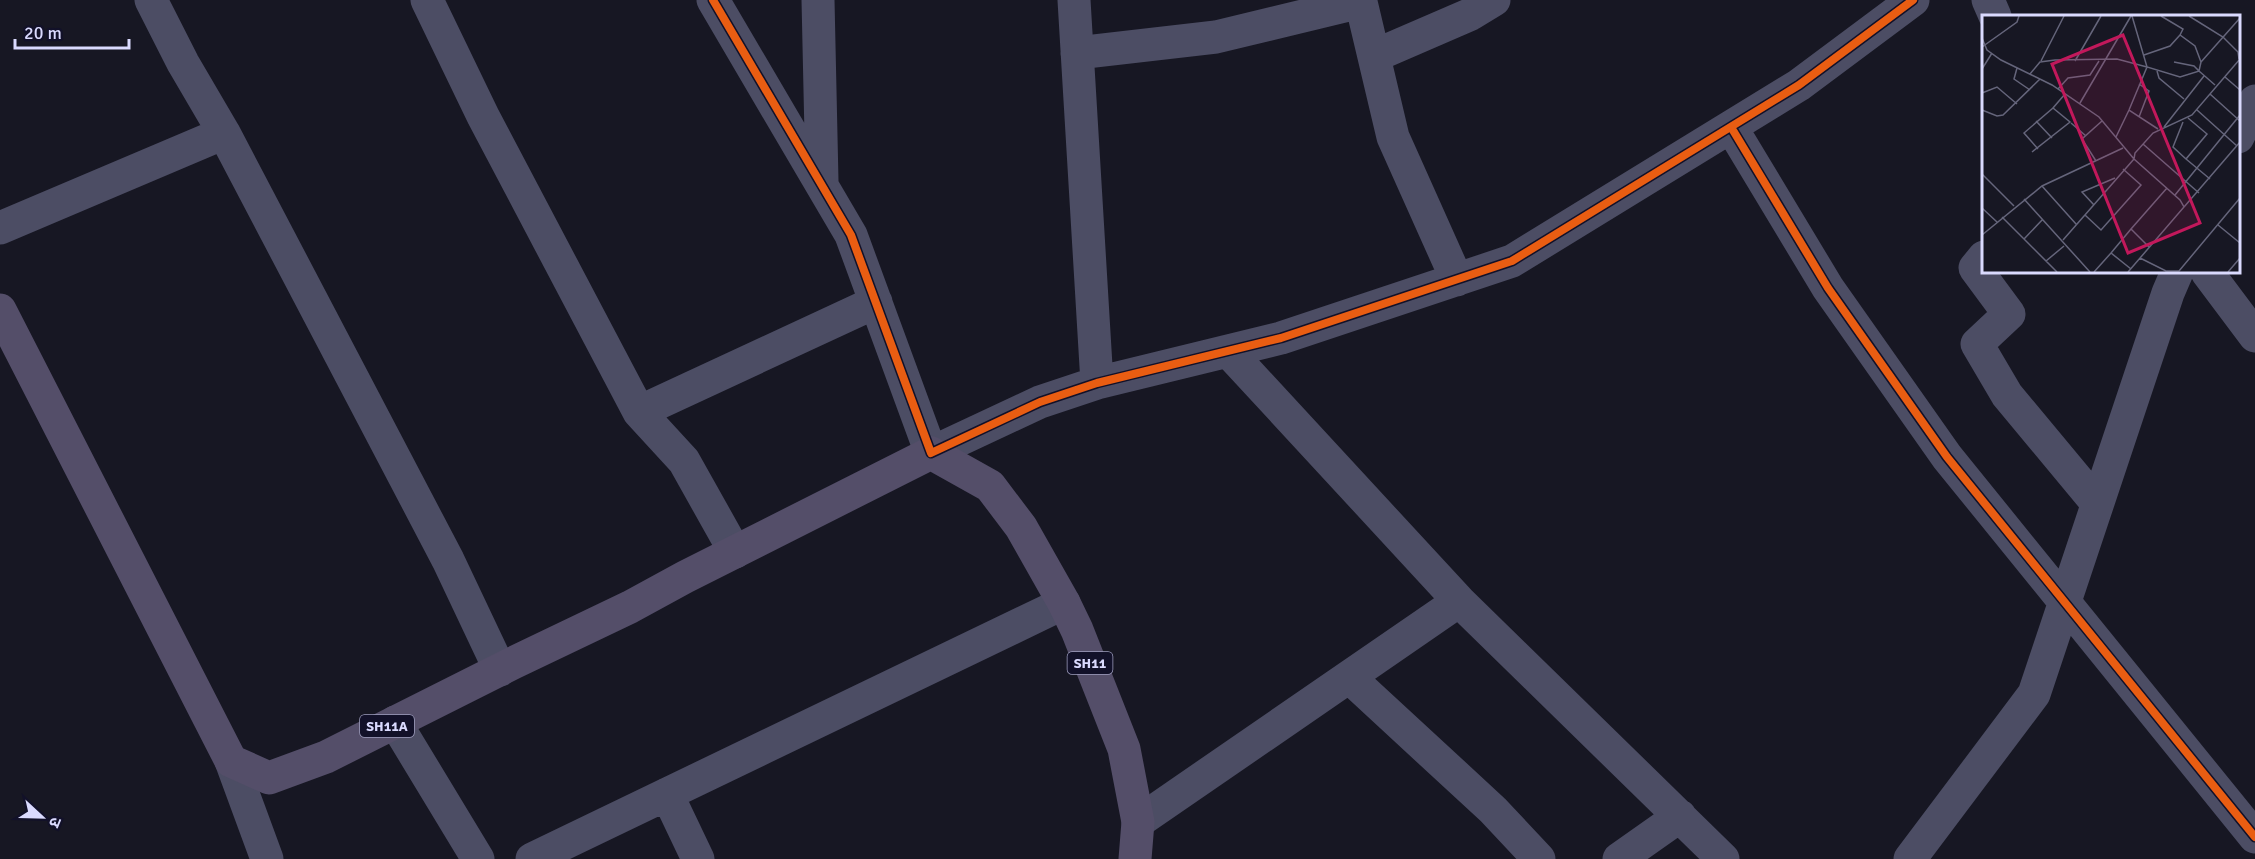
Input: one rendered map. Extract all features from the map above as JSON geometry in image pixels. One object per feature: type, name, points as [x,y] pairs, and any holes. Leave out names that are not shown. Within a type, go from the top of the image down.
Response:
[{"type":"main road","points":[[0,310],[231,761]]},
{"type":"main road","name":"SH11A","points":[[231,761],[269,778],[326,757],[630,607],[931,453]]},
{"type":"main road","name":"SH11","points":[[931,453],[990,486],[1021,527],[1064,603],[1124,749],[1138,822],[1135,859]]},
{"type":"street","points":[[151,0],[183,63],[224,133],[448,560],[500,670]]},
{"type":"street","points":[[427,0],[483,116],[639,412],[684,461],[735,552]]},
{"type":"street","points":[[713,0],[851,235],[931,453],[1040,402],[1097,383],[1281,338],[1512,261],[1799,86],[1895,6]]},
{"type":"street","points":[[818,0],[822,185]]},
{"type":"street","points":[[1074,0],[1097,383]]},
{"type":"street","points":[[1374,56],[1471,14],[1494,0]]},
{"type":"street","points":[[1988,0],[1995,15]]},
{"type":"street","points":[[1077,53],[1216,37],[1361,1],[1393,137],[1457,280]]},
{"type":"street","points":[[2240,133],[2255,101]]},
{"type":"street","points":[[1731,127],[1828,288],[1947,457],[2255,837]]},
{"type":"street","points":[[0,228],[224,133]]},
{"type":"street","points":[[1982,259],[1976,268],[2009,314],[1977,345],[2007,395],[2096,502]]},
{"type":"street","points":[[1910,859],[2034,694],[2096,502],[2168,293],[2178,273]]},
{"type":"street","points":[[2208,273],[2255,336]]},
{"type":"street","points":[[639,412],[876,302]]},
{"type":"street","points":[[1229,352],[1459,601],[1724,859]]},
{"type":"street","points":[[1138,822],[1459,601]]},
{"type":"street","points":[[532,859],[1064,603]]},
{"type":"street","points":[[1349,677],[1493,810],[1539,859]]},
{"type":"street","points":[[395,722],[478,859]]},
{"type":"street","points":[[231,761],[267,859]]},
{"type":"street","points":[[667,794],[698,859]]},
{"type":"street","points":[[1619,859],[1680,816]]},
{"type":"cycle path","points":[[713,0],[851,235],[931,453],[1040,402],[1097,383],[1281,338],[1512,261],[1799,85],[1913,0]]},
{"type":"cycle path","points":[[1731,127],[1828,288],[1947,457],[2255,837]]}]
